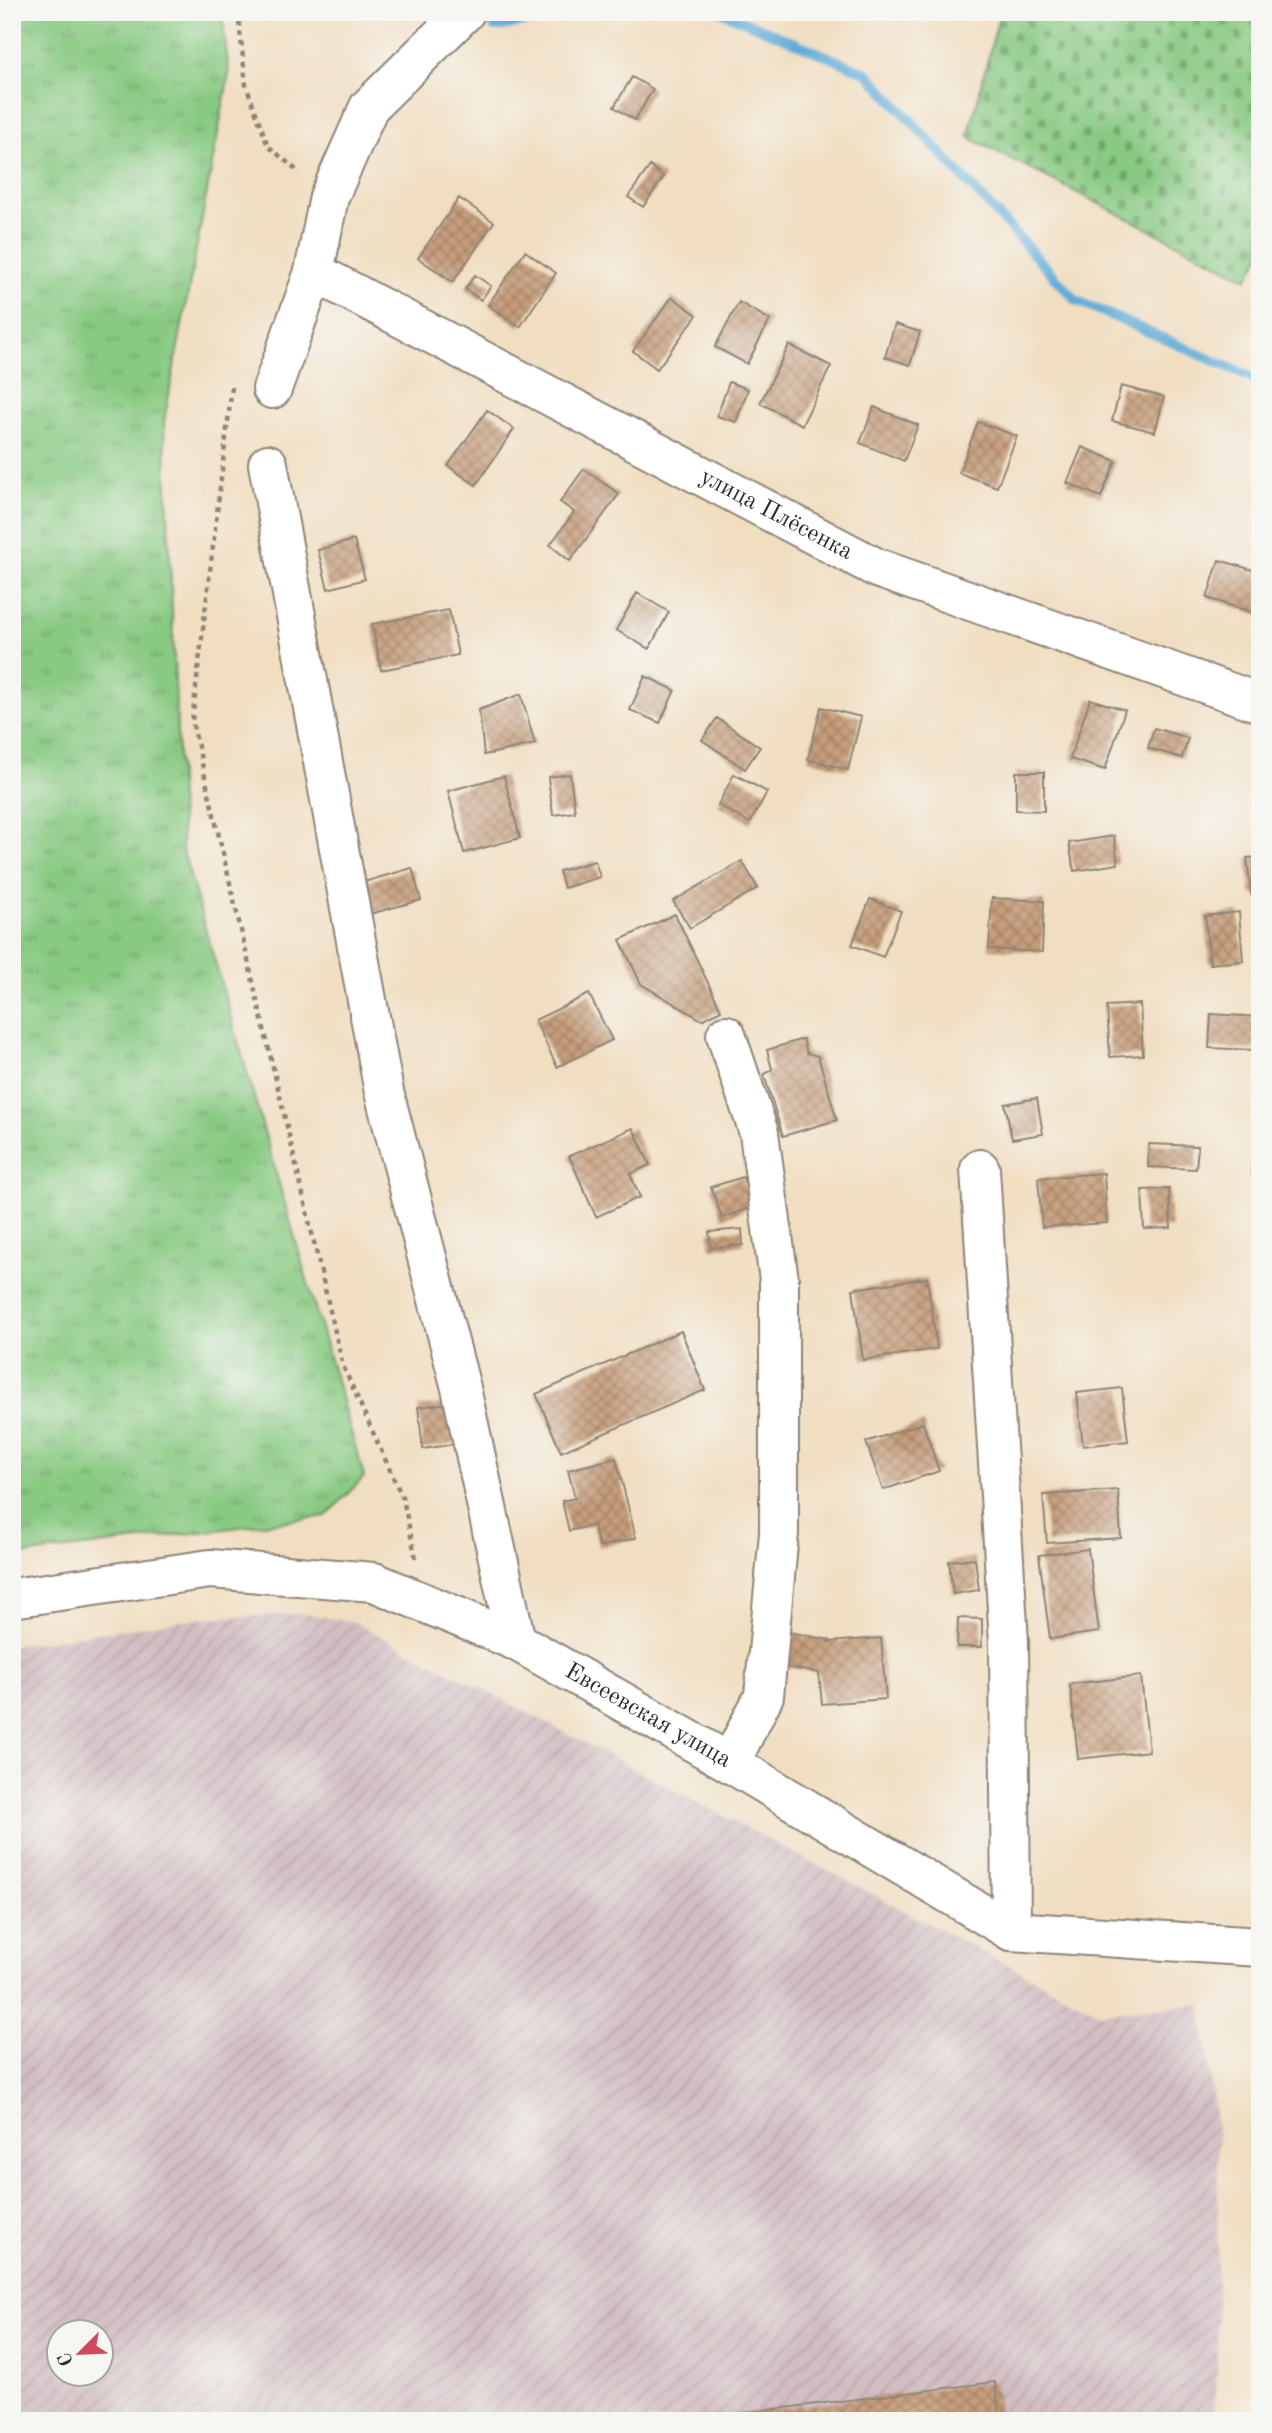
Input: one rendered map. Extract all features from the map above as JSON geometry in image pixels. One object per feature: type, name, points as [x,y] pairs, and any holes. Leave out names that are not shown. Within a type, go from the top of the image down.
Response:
[{"type":"street","points":[[272,389],[313,272],[329,197],[369,107],[465,12]]},
{"type":"street","name":"улица Плёсенка","points":[[313,272],[877,568],[1260,703]]},
{"type":"street","points":[[268,464],[384,1092],[461,1388],[516,1642]]},
{"type":"street","points":[[726,1035],[759,1133],[779,1280],[779,1533],[764,1696],[730,1763]]},
{"type":"street","points":[[980,1168],[1009,1642],[1011,1931]]},
{"type":"street","name":"Евсеевская улица","points":[[12,1598],[210,1569],[374,1582],[516,1642],[730,1763],[1011,1931],[1260,1947]]},
{"type":"path","points":[[237,12],[246,85],[268,146],[329,197]]},
{"type":"path","points":[[235,376],[231,389],[192,721],[343,1366],[402,1499],[426,1604]]},
{"type":"shaded area","points":[[307,1614],[356,1623],[1099,2013],[1201,2004],[1218,2137],[1217,2373],[1212,2421],[12,2421],[12,1646],[199,1618]]},
{"type":"green space","points":[[12,12],[222,12],[229,74],[164,421],[182,848],[364,1477],[326,1516],[12,1556]]},
{"type":"green space","points":[[1000,12],[1260,12],[1260,256],[1247,279],[968,137]]},
{"type":"building","points":[[632,77],[653,89],[635,120],[614,107]]},
{"type":"building","points":[[650,166],[664,177],[643,207],[628,197]]},
{"type":"building","points":[[459,198],[494,222],[453,282],[418,258]]},
{"type":"building","points":[[525,251],[556,273],[520,327],[488,305]]},
{"type":"building","points":[[475,275],[491,286],[481,300],[465,289]]},
{"type":"building","points":[[672,297],[697,315],[657,369],[633,351]]},
{"type":"building","points":[[739,302],[770,320],[747,364],[715,347]]},
{"type":"building","points":[[895,324],[920,332],[910,365],[885,357]]},
{"type":"building","points":[[789,345],[831,366],[802,425],[760,403]]},
{"type":"building","points":[[729,382],[748,389],[736,422],[717,416]]},
{"type":"building","points":[[1121,386],[1164,397],[1155,432],[1112,421]]},
{"type":"building","points":[[874,407],[918,425],[904,461],[860,443]]},
{"type":"building","points":[[487,410],[514,429],[476,485],[448,466]]},
{"type":"building","points":[[978,422],[1017,436],[997,487],[959,473]]},
{"type":"building","points":[[1082,447],[1116,461],[1101,497],[1067,483]]},
{"type":"building","points":[[584,469],[619,494],[570,561],[550,545],[574,512],[560,502]]},
{"type":"building","points":[[354,540],[365,579],[328,589],[318,550]]},
{"type":"building","points":[[1219,560],[1260,572],[1260,615],[1207,598]]},
{"type":"building","points":[[637,593],[669,612],[649,649],[616,630]]},
{"type":"building","points":[[449,610],[458,655],[381,670],[372,624]]},
{"type":"building","points":[[645,676],[675,690],[660,723],[630,710]]},
{"type":"building","points":[[521,694],[535,744],[484,755],[479,710]]},
{"type":"building","points":[[1090,699],[1125,710],[1105,770],[1070,759]]},
{"type":"building","points":[[821,707],[861,717],[848,770],[808,759]]},
{"type":"building","points":[[717,718],[760,747],[745,769],[702,740]]},
{"type":"building","points":[[1154,728],[1188,738],[1182,758],[1148,748]]},
{"type":"building","points":[[1016,772],[1044,772],[1044,811],[1016,810]]},
{"type":"building","points":[[570,774],[575,812],[553,815],[548,777]]},
{"type":"building","points":[[734,774],[767,792],[750,823],[718,805]]},
{"type":"building","points":[[504,776],[520,838],[464,853],[448,791]]},
{"type":"building","points":[[1114,836],[1118,864],[1074,871],[1069,843]]},
{"type":"building","points":[[1260,857],[1260,894],[1251,895],[1247,858]]},
{"type":"building","points":[[595,861],[600,877],[564,888],[559,871]]},
{"type":"building","points":[[742,861],[758,888],[690,928],[673,901]]},
{"type":"building","points":[[412,868],[421,900],[366,915],[357,884]]},
{"type":"building","points":[[992,898],[1044,901],[1042,952],[989,949]]},
{"type":"building","points":[[870,899],[901,911],[883,957],[852,945]]},
{"type":"building","points":[[1239,912],[1243,961],[1210,964],[1205,916]]},
{"type":"building","points":[[675,914],[721,1010],[702,1020],[641,984],[620,940]]},
{"type":"building","points":[[589,994],[612,1040],[557,1067],[535,1020]]},
{"type":"building","points":[[1140,1004],[1143,1055],[1110,1057],[1107,1006]]},
{"type":"building","points":[[1211,1014],[1258,1017],[1255,1050],[1209,1048]]},
{"type":"building","points":[[803,1039],[807,1053],[818,1056],[837,1120],[783,1136],[764,1075],[772,1069],[767,1050]]},
{"type":"building","points":[[1037,1098],[1043,1134],[1012,1139],[1005,1104]]},
{"type":"building","points":[[633,1128],[650,1165],[630,1174],[640,1197],[596,1217],[569,1156]]},
{"type":"building","points":[[1149,1144],[1198,1146],[1196,1169],[1148,1167]]},
{"type":"building","points":[[1260,1165],[1260,1193],[1255,1194],[1251,1167]]},
{"type":"building","points":[[1104,1173],[1107,1223],[1042,1227],[1038,1178]]},
{"type":"building","points":[[743,1177],[753,1207],[722,1218],[711,1187]]},
{"type":"building","points":[[1169,1189],[1171,1228],[1144,1229],[1142,1190]]},
{"type":"building","points":[[742,1229],[743,1245],[711,1248],[709,1232]]},
{"type":"building","points":[[927,1278],[937,1349],[863,1360],[853,1289]]},
{"type":"building","points":[[681,1331],[705,1390],[561,1452],[536,1394]]},
{"type":"building","points":[[1122,1388],[1128,1441],[1083,1446],[1077,1393]]},
{"type":"building","points":[[455,1402],[462,1443],[423,1449],[418,1407]]},
{"type":"building","points":[[923,1423],[939,1471],[883,1490],[866,1442]]},
{"type":"building","points":[[616,1458],[636,1538],[599,1547],[593,1525],[569,1531],[562,1501],[575,1498],[568,1470]]},
{"type":"building","points":[[1118,1490],[1121,1538],[1047,1543],[1043,1495]]},
{"type":"building","points":[[1088,1549],[1099,1632],[1050,1639],[1039,1555]]},
{"type":"building","points":[[975,1558],[979,1590],[953,1594],[949,1561]]},
{"type":"building","points":[[958,1618],[982,1619],[982,1647],[957,1647]]},
{"type":"building","points":[[788,1632],[829,1640],[828,1642],[881,1638],[886,1699],[822,1704],[819,1673],[781,1666]]},
{"type":"building","points":[[1141,1676],[1149,1751],[1078,1759],[1070,1684]]},
{"type":"building","points":[[995,2382],[1000,2421],[695,2421],[695,2419]]},
{"type":"waterway","points":[[494,27],[584,12]]},
{"type":"waterway","points":[[722,12],[867,73],[1076,300],[1260,381]]}]
